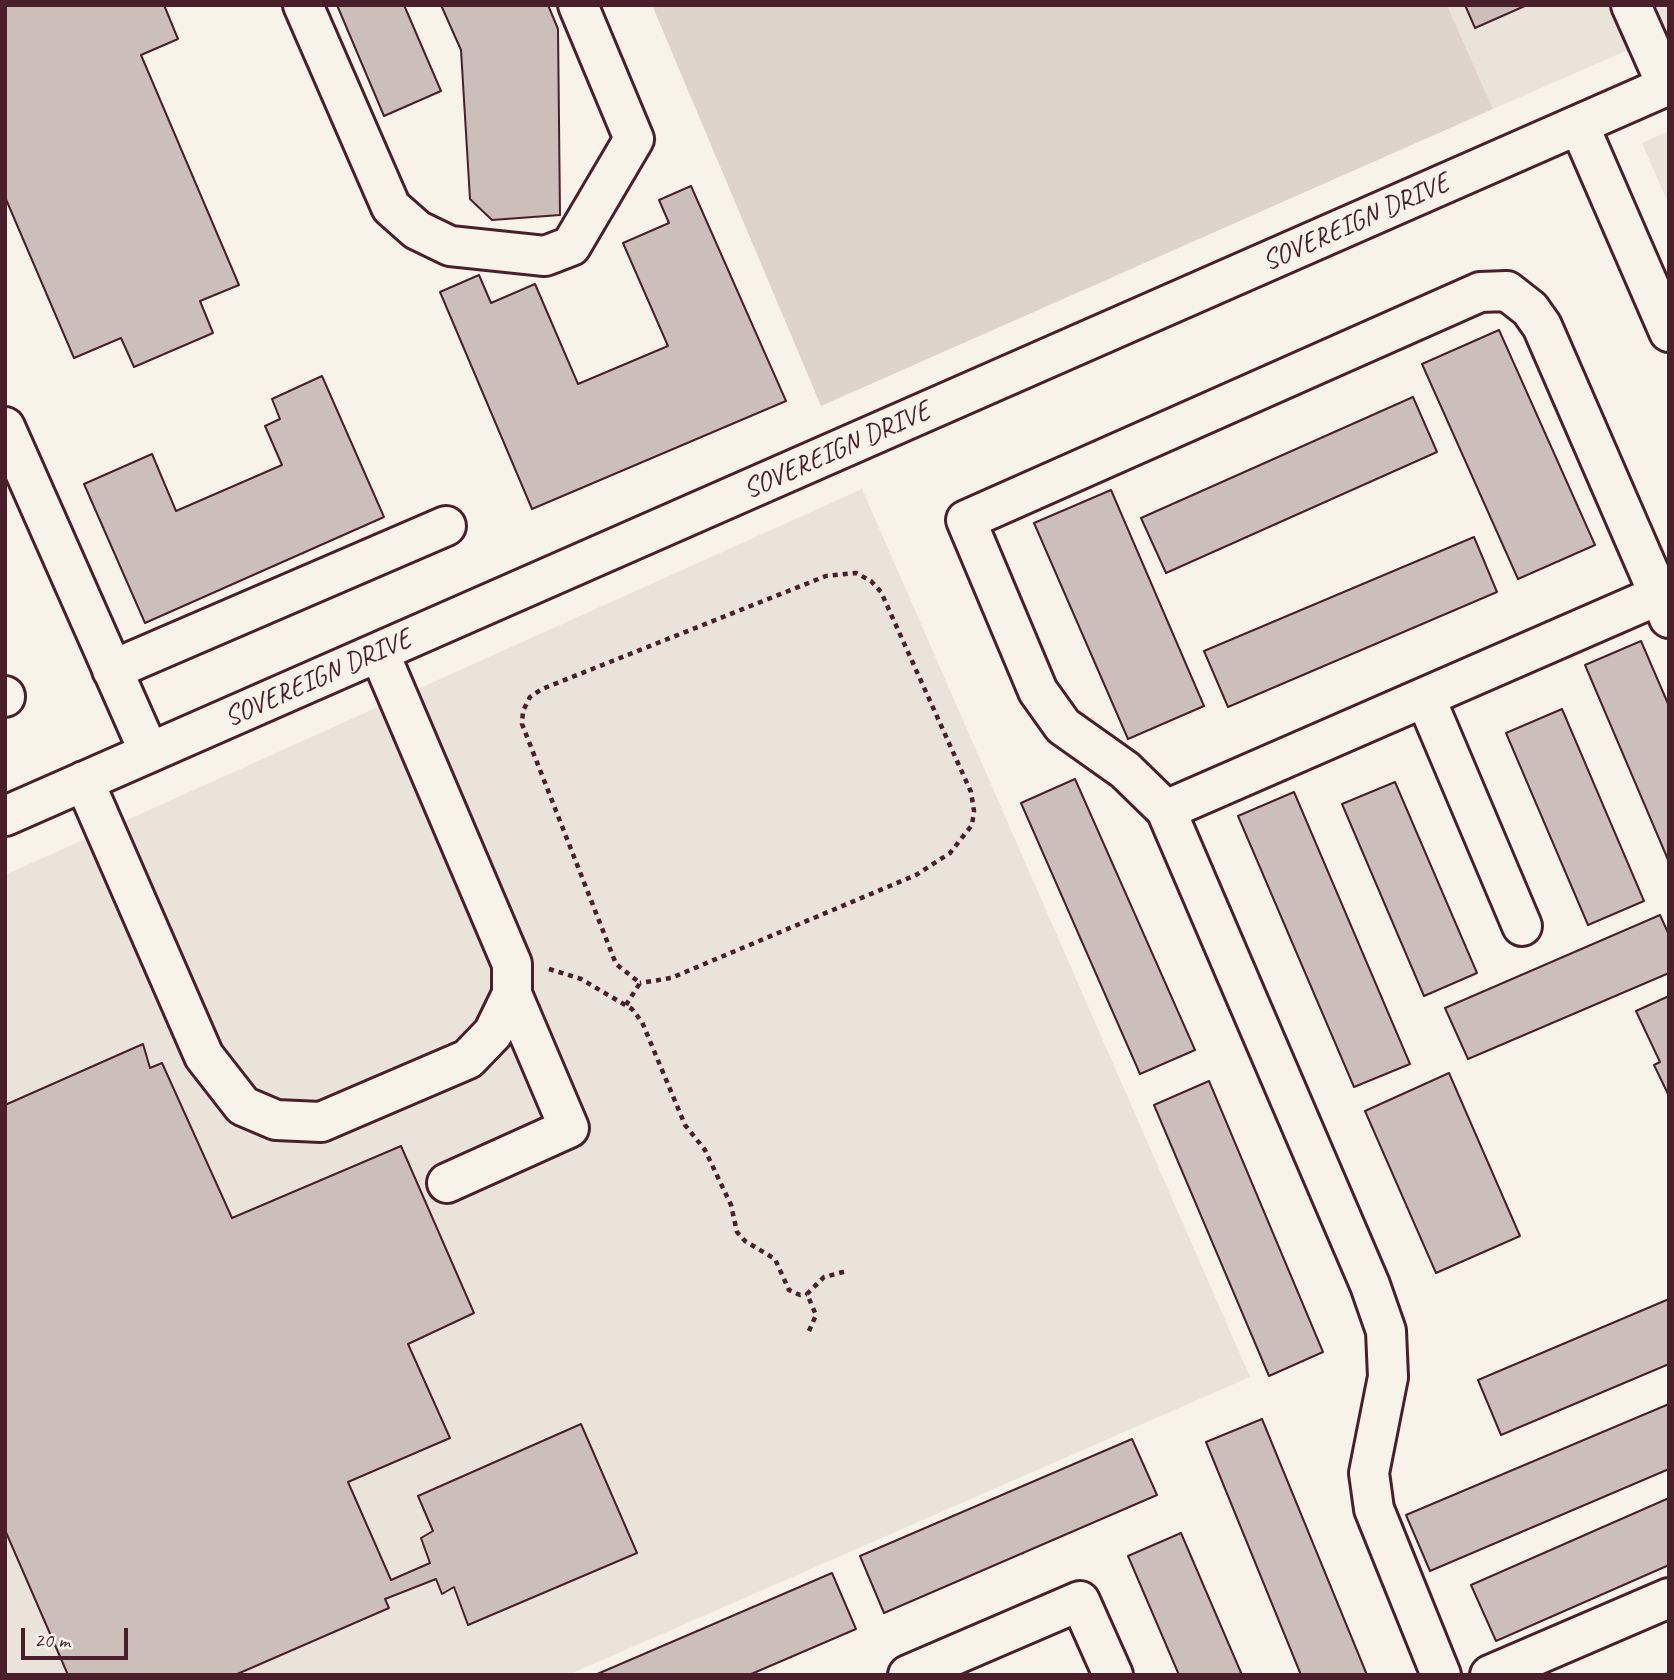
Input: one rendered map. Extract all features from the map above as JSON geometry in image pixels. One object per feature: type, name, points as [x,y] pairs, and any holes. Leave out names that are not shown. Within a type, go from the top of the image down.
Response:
[{"type":"street","points":[[303,5],[391,207],[417,230],[450,246],[545,256],[571,246],[634,139],[578,5]]},
{"type":"street","points":[[1631,5],[1668,85]]},
{"type":"street","name":"SOVEREIGN DRIVE","points":[[5,816],[1668,85]]},
{"type":"street","points":[[1579,125],[1669,332]]},
{"type":"street","points":[[1166,810],[1425,697],[1664,607],[1542,326],[1530,309],[1507,291],[1480,292],[966,520],[1038,691],[1063,726],[1125,770],[1166,810],[1370,1285],[1386,1331],[1388,1377],[1369,1473],[1374,1509],[1441,1675]]},
{"type":"street","points":[[5,427],[149,752]]},
{"type":"street","points":[[112,670],[446,526]]},
{"type":"street","points":[[379,652],[512,979],[569,1128],[447,1183]]},
{"type":"street","points":[[1425,697],[1522,926]]},
{"type":"street","points":[[84,781],[204,1056],[243,1107],[276,1120],[321,1122],[468,1059],[493,1033],[512,979]]},
{"type":"street","points":[[1490,1675],[1669,1598]]},
{"type":"street","points":[[908,1675],[1080,1601],[1113,1675]]},
{"type":"path","points":[[626,1005],[640,983],[671,978],[916,874],[950,853],[972,825],[974,811],[971,792],[887,604],[871,581],[856,573],[825,576],[542,689],[530,697],[523,710],[522,724],[616,964],[640,983]]},
{"type":"path","points":[[512,979],[538,965],[581,979],[626,1005],[642,1022],[685,1125],[710,1161],[732,1205],[732,1221],[737,1233],[775,1259],[789,1290],[800,1295],[807,1294],[824,1277],[847,1271]]},
{"type":"path","points":[[807,1294],[816,1315],[809,1331]]},
{"type":"shaded area","points":[[652,5],[1447,5],[1493,109],[821,406]]},
{"type":"shaded area","points":[[1447,5],[1669,5],[1669,32],[1493,109]]},
{"type":"shaded area","points":[[1669,131],[1669,205],[1642,143]]},
{"type":"shaded area","points":[[862,489],[1250,1377],[568,1675],[5,1675],[5,875]]},
{"type":"building","points":[[5,5],[164,5],[178,39],[141,55],[239,285],[200,301],[213,333],[134,367],[121,338],[74,358],[5,197]]},
{"type":"building","points":[[337,5],[404,5],[441,91],[384,116]]},
{"type":"building","points":[[441,5],[548,5],[558,29],[560,215],[492,220],[470,199],[461,50]]},
{"type":"building","points":[[1465,5],[1527,5],[1475,28]]},
{"type":"building","points":[[691,186],[786,401],[532,509],[440,292],[479,275],[491,303],[535,284],[578,384],[668,346],[623,243],[669,223],[659,200]]},
{"type":"building","points":[[1499,330],[1595,545],[1518,579],[1422,364]]},
{"type":"building","points":[[322,376],[384,517],[145,623],[84,484],[152,454],[176,511],[282,465],[265,426],[280,419],[272,399]]},
{"type":"building","points":[[1413,397],[1437,452],[1166,573],[1141,518]]},
{"type":"building","points":[[1111,490],[1204,706],[1128,739],[1034,523]]},
{"type":"building","points":[[1474,537],[1497,592],[1228,707],[1204,651]]},
{"type":"building","points":[[1641,641],[1669,706],[1669,862],[1585,665]]},
{"type":"building","points":[[1562,709],[1644,901],[1588,925],[1506,733]]},
{"type":"building","points":[[1075,779],[1195,1050],[1140,1074],[1021,803]]},
{"type":"building","points":[[1395,782],[1477,973],[1424,996],[1342,804]]},
{"type":"building","points":[[1294,792],[1410,1064],[1354,1087],[1238,816]]},
{"type":"building","points":[[1660,915],[1669,935],[1669,973],[1468,1059],[1445,1008]]},
{"type":"building","points":[[1669,996],[1669,1096],[1654,1065],[1660,1062],[1636,1011]]},
{"type":"building","points":[[143,1044],[150,1068],[162,1063],[232,1218],[401,1146],[474,1313],[408,1344],[450,1438],[348,1482],[391,1580],[430,1563],[421,1538],[433,1531],[418,1496],[581,1424],[637,1553],[468,1625],[454,1587],[442,1594],[436,1579],[385,1599],[389,1608],[235,1675],[68,1675],[5,1530],[5,1105]]},
{"type":"building","points":[[1449,1073],[1520,1236],[1436,1273],[1365,1111]]},
{"type":"building","points":[[1209,1081],[1323,1352],[1269,1376],[1154,1105]]},
{"type":"building","points":[[1669,1299],[1669,1364],[1501,1435],[1478,1380]]},
{"type":"building","points":[[1669,1404],[1669,1469],[1430,1571],[1406,1515]]},
{"type":"building","points":[[1262,1419],[1367,1675],[1301,1675],[1206,1442]]},
{"type":"building","points":[[1132,1439],[1157,1495],[884,1613],[860,1556]]},
{"type":"building","points":[[1669,1498],[1669,1565],[1496,1641],[1471,1585]]},
{"type":"building","points":[[1181,1533],[1242,1675],[1179,1675],[1128,1556]]},
{"type":"building","points":[[832,1573],[856,1629],[749,1675],[595,1675]]}]
